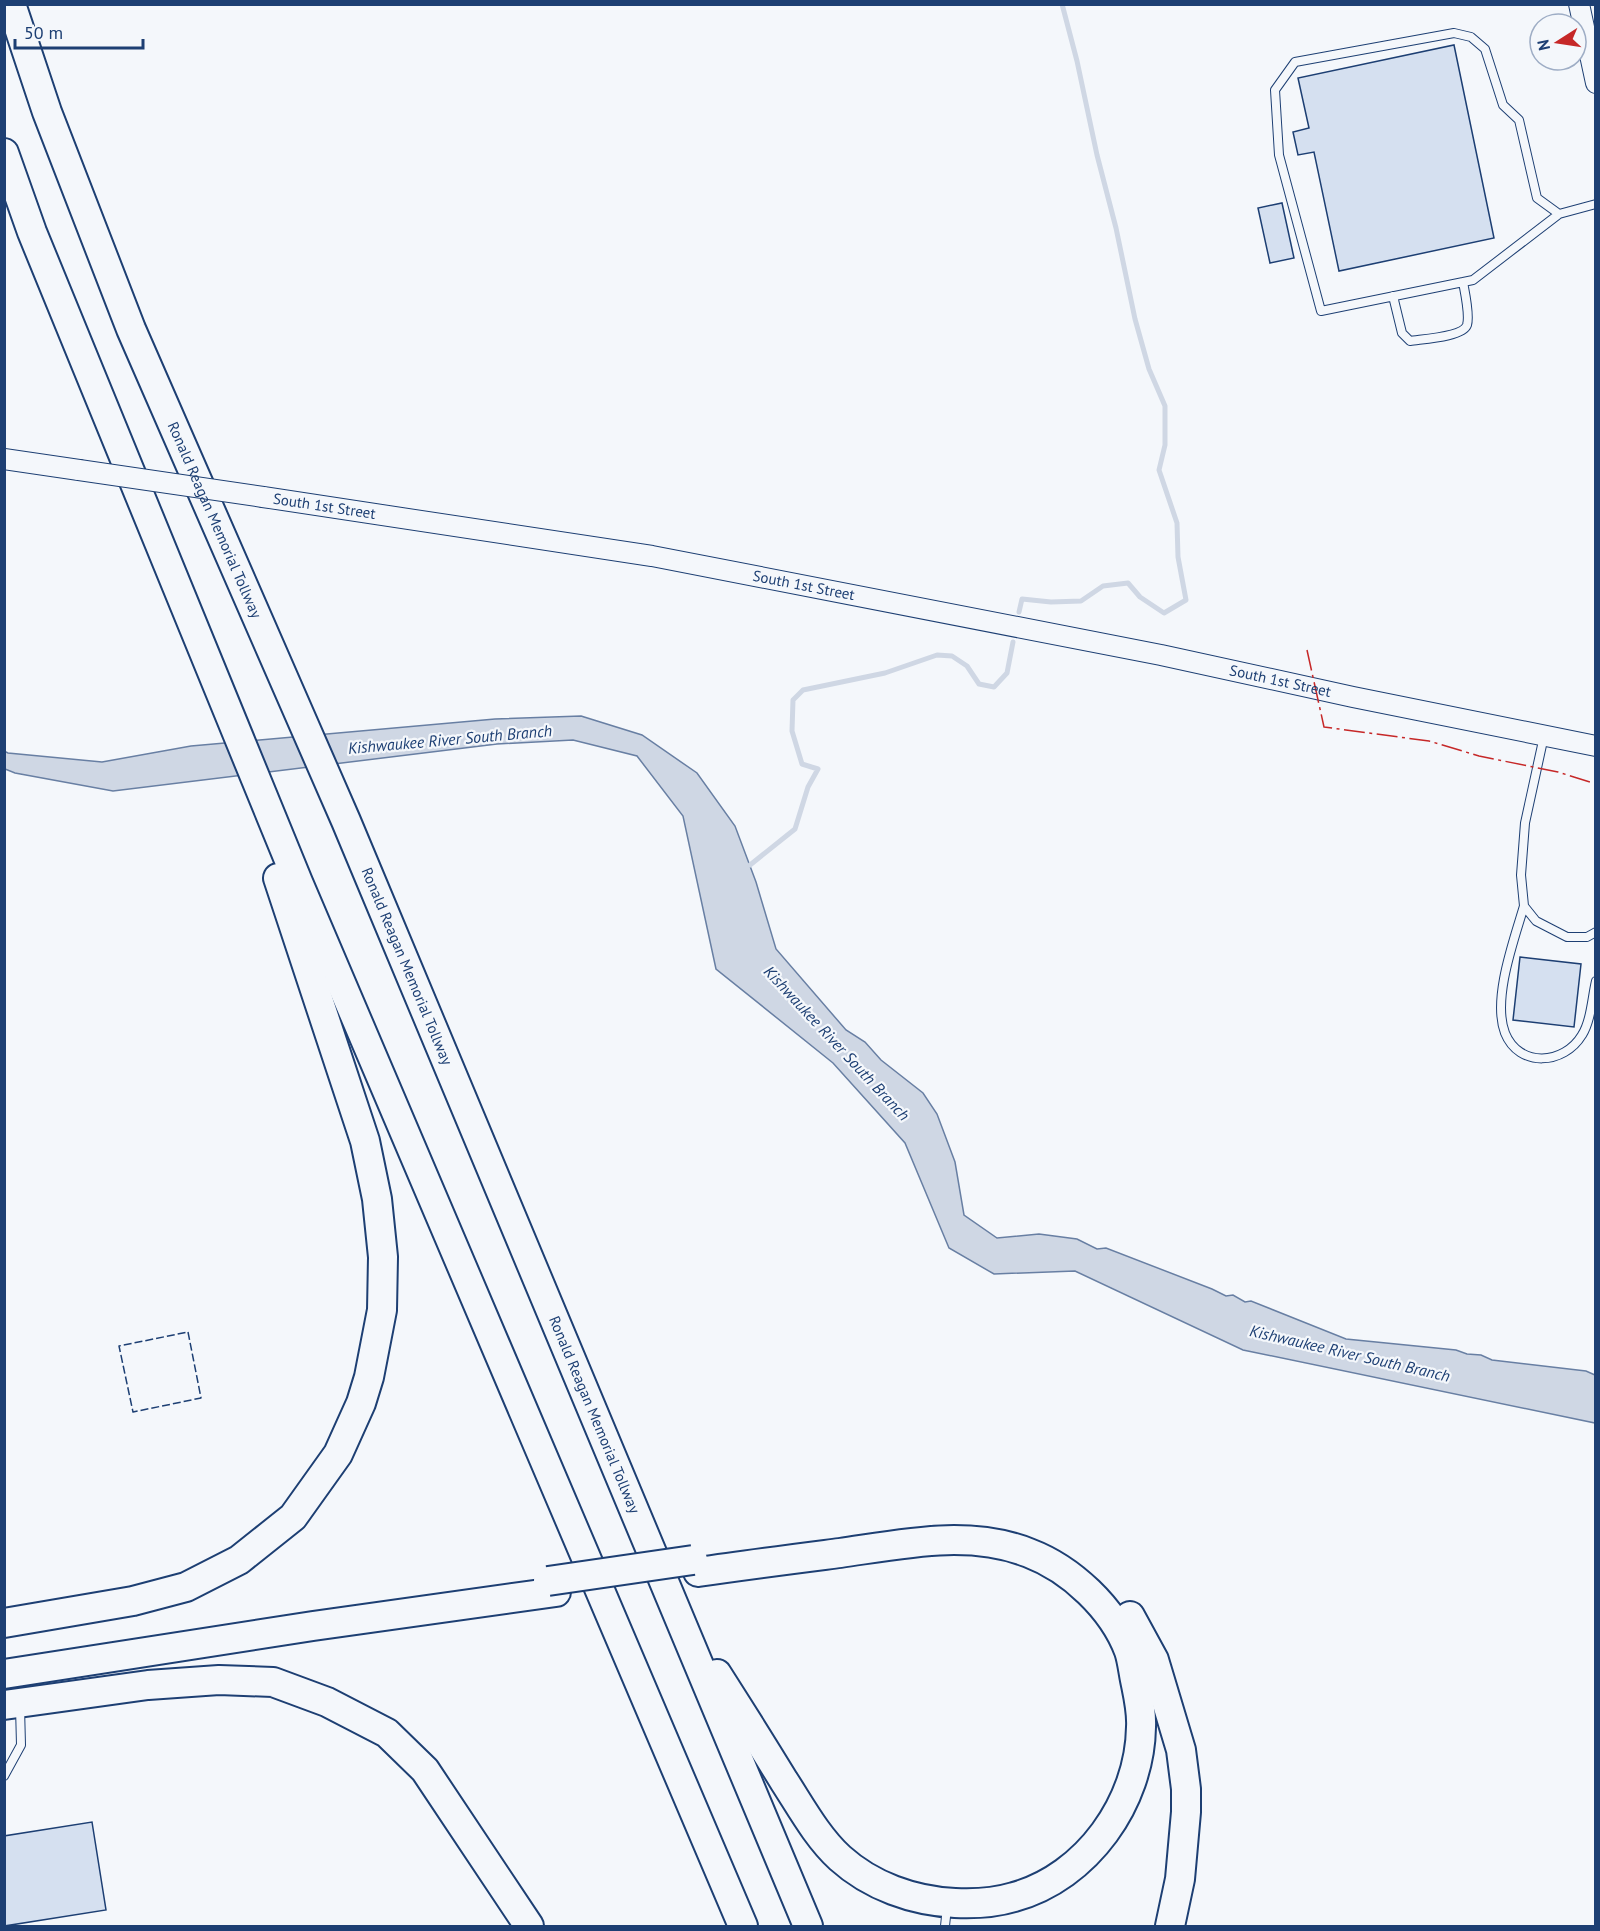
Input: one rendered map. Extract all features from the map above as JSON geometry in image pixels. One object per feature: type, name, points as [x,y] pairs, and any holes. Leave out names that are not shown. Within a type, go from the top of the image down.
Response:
[{"type":"highway","name":"Ronald Reagan Memorial Tollway","points":[[10,4],[47,112],[130,329],[346,821],[808,1926]]},
{"type":"highway","points":[[4,153],[36,243],[248,763],[264,811],[312,915],[743,1926]]},
{"type":"highway","points":[[4,1623],[133,1601],[186,1587],[239,1560],[293,1517],[338,1454],[369,1377],[378,1335],[384,1284],[376,1199],[365,1141],[273,866],[264,811]]},
{"type":"highway","points":[[695,1566],[904,1528],[958,1522],[1002,1527],[1051,1545],[1095,1576],[1125,1608],[1154,1660],[1181,1750],[1186,1788],[1186,1812],[1180,1880],[1170,1926]]},
{"type":"highway","points":[[4,1655],[695,1566],[929,1540],[981,1540],[1029,1553],[1072,1576],[1108,1612],[1129,1650],[1140,1705],[1142,1728],[1135,1771],[1126,1796],[1099,1841],[1075,1865],[1040,1887],[1017,1897],[946,1915],[919,1899],[890,1889],[866,1877],[840,1858],[821,1837],[675,1610]]},
{"type":"highway","points":[[4,1674],[552,1586]]},
{"type":"highway","points":[[12,1704],[148,1685],[219,1680],[273,1682],[327,1701],[387,1733],[425,1770],[529,1926]]},
{"type":"street","points":[[1579,4],[1596,83]]},
{"type":"street","name":"South 1st Street","points":[[4,459],[652,556],[1161,655],[1596,746]]},
{"type":"lane","points":[[1558,214],[1537,198],[1519,120],[1503,105],[1485,49],[1471,37],[1454,33],[1295,62],[1275,90],[1279,155],[1321,310],[1473,280],[1558,214],[1596,204]]},
{"type":"lane","points":[[1393,296],[1402,333],[1410,341],[1455,334],[1465,329],[1468,322],[1463,282]]},
{"type":"lane","points":[[1544,736],[1525,823],[1521,875],[1524,906],[1500,1001],[1505,1033],[1517,1051],[1533,1057],[1551,1059],[1570,1050],[1584,1034],[1596,981]]},
{"type":"lane","points":[[1524,906],[1536,921],[1567,937],[1587,937],[1596,932]]},
{"type":"lane","points":[[4,1776],[21,1745],[12,1704]]},
{"type":"water","name":"Kishwaukee River South Branch","points":[[581,716],[642,735],[697,773],[735,826],[756,882],[776,949],[846,1030],[865,1042],[881,1060],[923,1093],[937,1114],[955,1162],[964,1215],[997,1238],[1039,1234],[1077,1239],[1097,1249],[1106,1248],[1226,1296],[1233,1295],[1245,1302],[1251,1301],[1346,1339],[1456,1350],[1481,1355],[1492,1360],[1586,1371],[1595,1375],[1595,1423],[1243,1350],[1075,1271],[994,1274],[949,1248],[905,1143],[833,1063],[716,969],[683,816],[637,756],[573,740],[497,744],[113,791],[15,773],[5,769],[4,751],[102,762],[191,746],[495,719]]},
{"type":"building","points":[[1454,45],[1494,238],[1339,271],[1314,152],[1298,155],[1293,132],[1309,128],[1298,78]]},
{"type":"building","points":[[1282,203],[1294,258],[1270,263],[1258,208]]},
{"type":"building","points":[[1520,957],[1581,964],[1574,1027],[1513,1020]]},
{"type":"building","points":[[92,1822],[106,1910],[4,1926],[4,1836]]},
{"type":"waterway","points":[[1019,612],[1022,599],[1051,602],[1081,601],[1103,586],[1128,583],[1140,597],[1164,613],[1186,600],[1178,557],[1177,523],[1159,470],[1165,445],[1165,406],[1149,369],[1135,319],[1116,228],[1062,4]]},
{"type":"waterway","points":[[750,865],[795,829],[808,787],[818,769],[802,764],[792,731],[793,700],[803,690],[885,673],[937,655],[952,656],[967,666],[979,684],[994,687],[1007,673],[1013,642]]},
{"type":"fence","points":[[188,1332],[201,1398],[133,1412],[119,1346],[188,1332]]},
{"type":"power","points":[[1307,650],[1324,727],[1429,741],[1479,756],[1558,772],[1596,784]]}]
